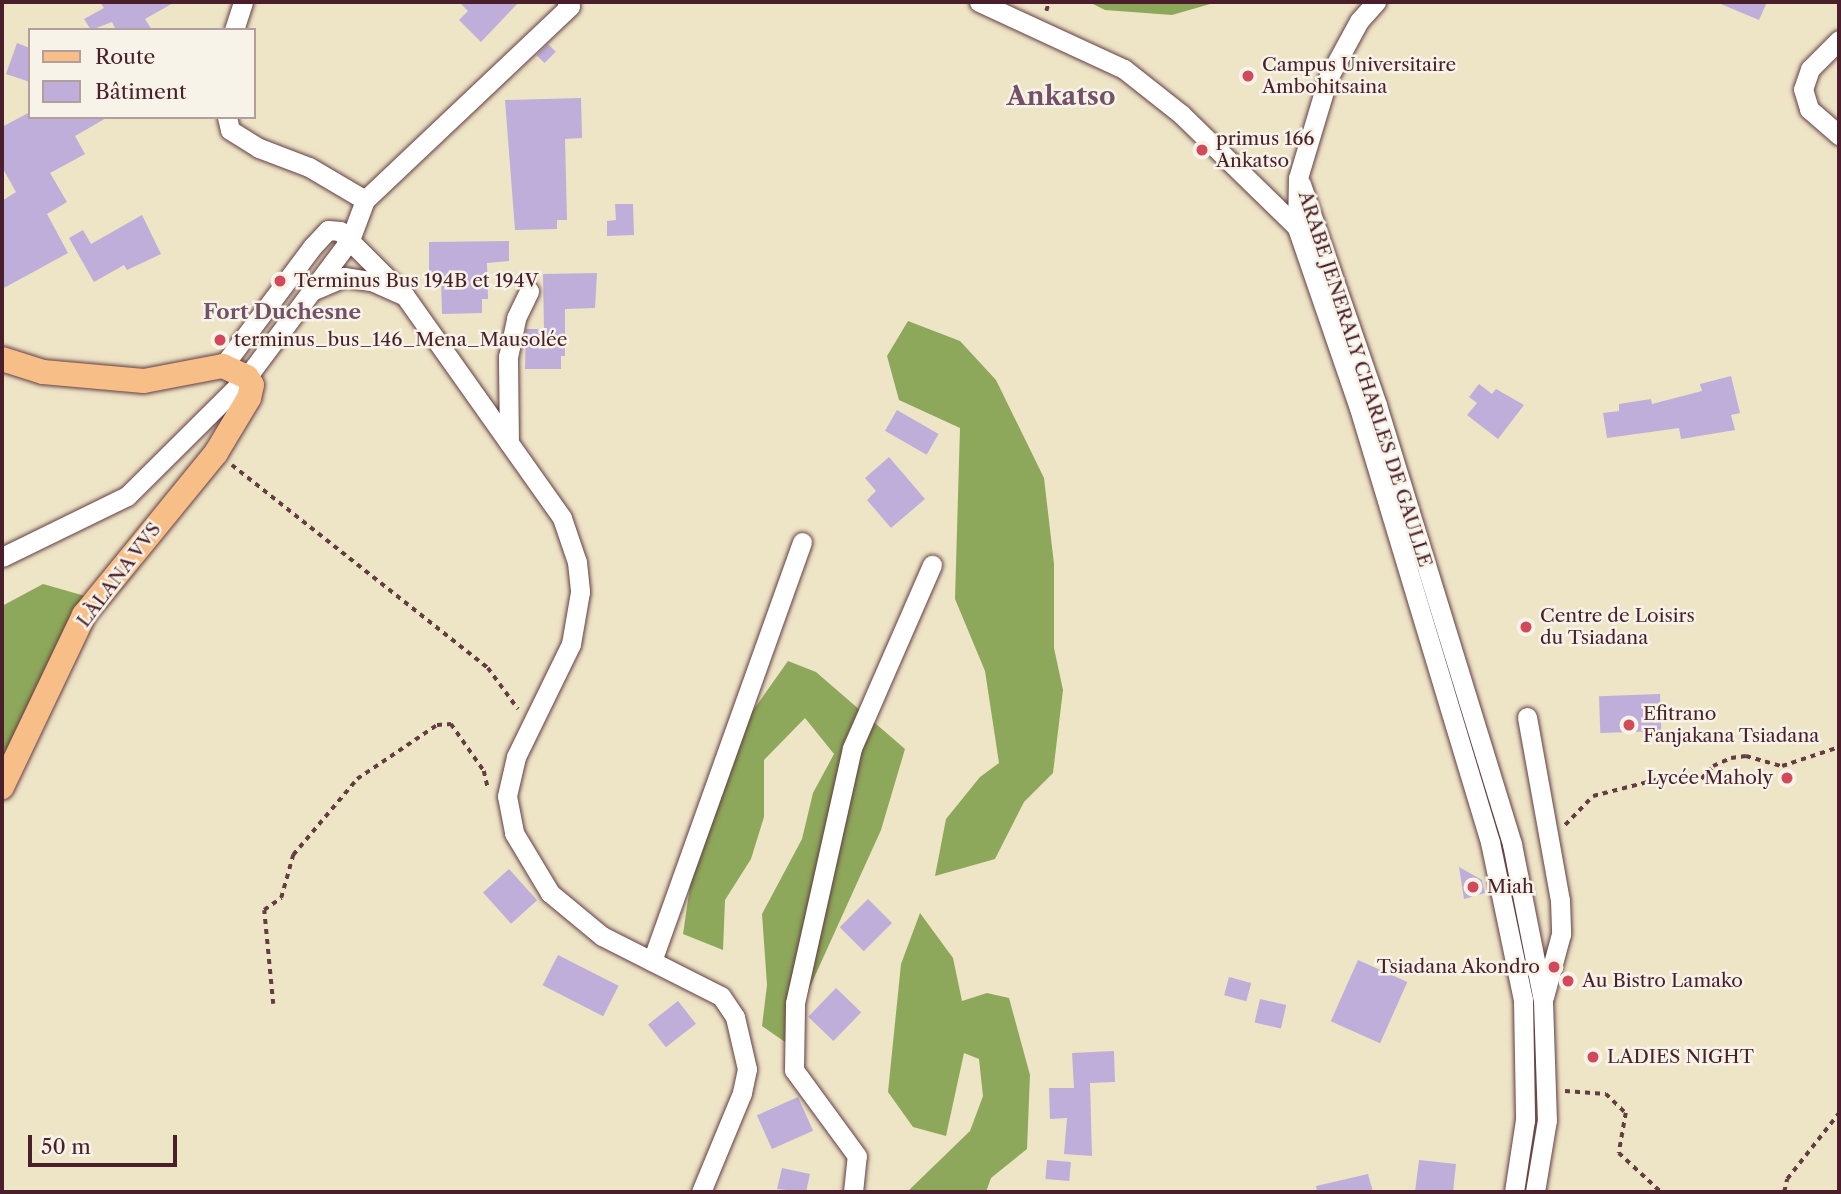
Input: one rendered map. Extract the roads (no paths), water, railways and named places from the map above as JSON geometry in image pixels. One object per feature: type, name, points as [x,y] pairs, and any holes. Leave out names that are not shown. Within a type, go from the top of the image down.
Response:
[{"type":"main road","points":[[2,359],[43,372],[144,381],[223,366],[247,377]]},
{"type":"main road","name":"LÀLANA VVS","points":[[2,787],[84,615],[216,453],[249,398],[252,385],[247,377]]},
{"type":"street","points":[[235,28],[243,2]]},
{"type":"street","points":[[2,557],[127,496],[247,377],[349,240],[365,200],[570,6],[567,2]]},
{"type":"street","points":[[979,2],[1124,69],[1181,114],[1325,253]]},
{"type":"street","points":[[1298,178],[1328,78],[1359,21],[1376,2]]},
{"type":"street","points":[[1839,40],[1810,69],[1803,89],[1809,109],[1839,135]]},
{"type":"street","points":[[227,119],[230,130],[259,148],[309,167],[365,200]]},
{"type":"street","name":"ARABE JENERALY CHARLES DE GAULLE","points":[[1298,178],[1297,228],[1359,408],[1490,842],[1522,1000],[1525,1120],[1514,1192]]},
{"type":"street","name":"ARABE JENERALY CHARLES DE GAULLE","points":[[1298,178],[1377,405],[1512,844],[1543,1001],[1547,1121],[1535,1192]]},
{"type":"street","points":[[223,366],[328,230],[340,231],[405,296],[562,518],[577,562],[580,593],[571,645],[516,757],[507,796],[514,833],[550,893],[602,936],[721,996],[735,1017],[747,1069],[742,1093],[701,1192]]},
{"type":"street","points":[[311,292],[344,277],[373,282],[405,296]]},
{"type":"street","points":[[509,443],[508,357],[516,318],[529,291]]},
{"type":"street","points":[[652,961],[802,542]]},
{"type":"street","points":[[853,1192],[857,1156],[794,1070],[795,1003],[852,748],[932,565]]},
{"type":"street","points":[[1527,717],[1560,900],[1561,934],[1543,1001]]},
{"type":"place","name":"Campus Universitaire Ambohitsaina","points":[[1248,76]]},
{"type":"place","name":"primus 166 Ankatso","points":[[1202,150]]},
{"type":"place","name":"Terminus Bus 194B et 194V","points":[[280,281]]},
{"type":"place","name":"terminus_bus_146_Mena_Mausolée","points":[[220,340]]},
{"type":"place","name":"Centre de Loisirs du Tsiadana","points":[[1526,627]]},
{"type":"place","name":"Efitrano Fanjakana Tsiadana","points":[[1629,725]]},
{"type":"place","name":"Lycée Maholy","points":[[1787,778]]},
{"type":"place","name":"Miah","points":[[1473,887]]},
{"type":"place","name":"Tsiadana Akondro","points":[[1554,967]]},
{"type":"place","name":"Au Bistro Lamako","points":[[1568,981]]},
{"type":"place","name":"LADIES NIGHT","points":[[1593,1057]]},
{"type":"district","name":"Ankatso","points":[[1061,97]]},
{"type":"district","name":"Fort Duchesne","points":[[282,312]]}]
